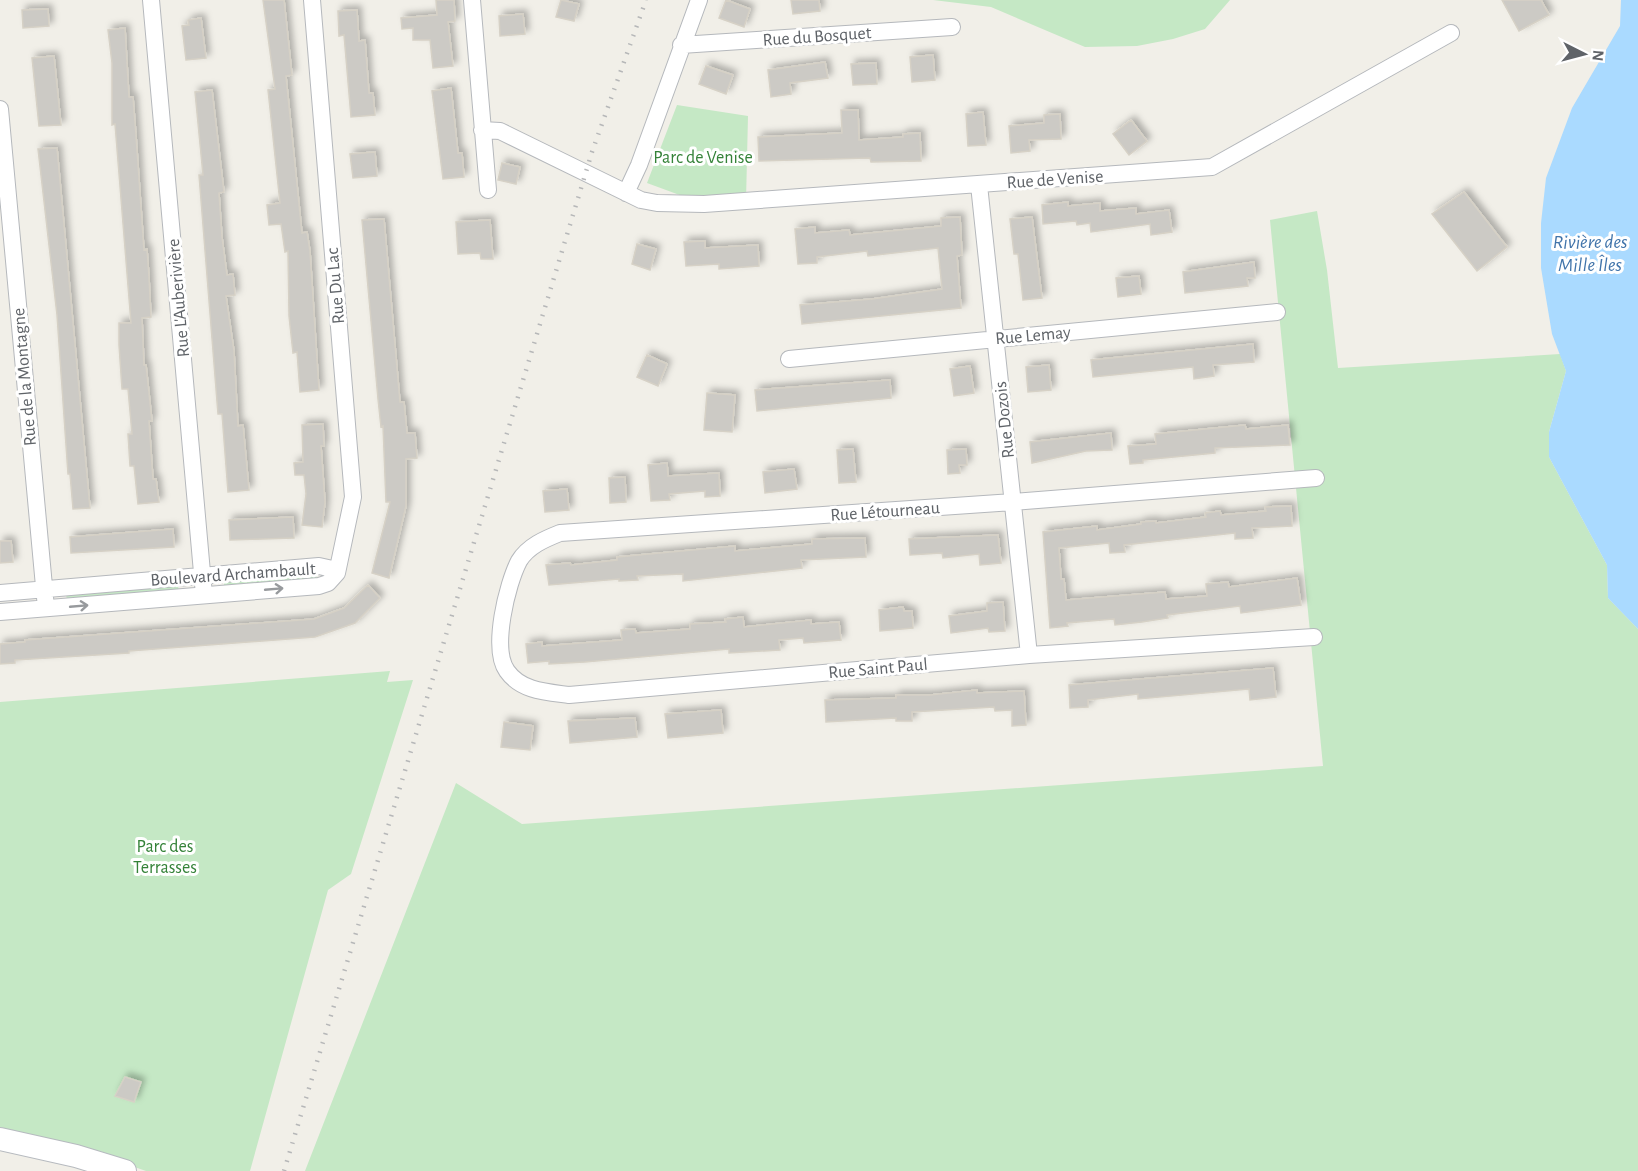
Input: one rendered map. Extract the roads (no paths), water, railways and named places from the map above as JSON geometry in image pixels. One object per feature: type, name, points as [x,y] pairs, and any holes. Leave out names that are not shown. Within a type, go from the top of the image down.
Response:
[{"type":"street","name":"Rue L'Auberivière","points":[[151,0],[204,595]]},
{"type":"street","name":"Rue Du Lac","points":[[312,0],[353,497],[337,570]]},
{"type":"street","points":[[472,0],[488,190]]},
{"type":"street","points":[[626,193],[639,165],[699,0]]},
{"type":"street","name":"Rue du Bosquet","points":[[681,45],[952,27]]},
{"type":"street","name":"Rue de Venise","points":[[482,130],[505,133],[626,193],[657,203],[704,204],[1212,167],[1451,33]]},
{"type":"street","name":"Rue de la Montagne","points":[[0,109],[46,608]]},
{"type":"street","name":"Rue Dozois","points":[[979,185],[1029,655]]},
{"type":"street","name":"Rue Lemay","points":[[789,359],[1277,312]]},
{"type":"street","name":"Rue Létourneau","points":[[502,615],[520,561],[537,543],[560,533],[1013,502],[1316,478]]},
{"type":"street","name":"Boulevard Archambault","points":[[0,593],[319,566],[337,570],[331,580],[319,586],[0,612]]},
{"type":"street","name":"Rue Saint Paul","points":[[502,615],[499,654],[507,671],[523,686],[569,695],[1029,655],[1314,637]]},
{"type":"street","points":[[0,1139],[76,1156],[125,1171]]},
{"type":"water","name":"Rivière des Mille Îles","points":[[1621,0],[1638,0],[1638,629],[1608,598],[1607,565],[1549,457],[1549,432],[1566,371],[1552,334],[1541,268],[1541,223],[1546,178],[1572,108],[1620,26]]},
{"type":"railway","points":[[284,1171],[592,152],[646,0]]},
{"type":"park label","name":"Parc de Venise","points":[[703,157]]},
{"type":"park label","name":"Parc des Terrasses","points":[[165,856]]}]
